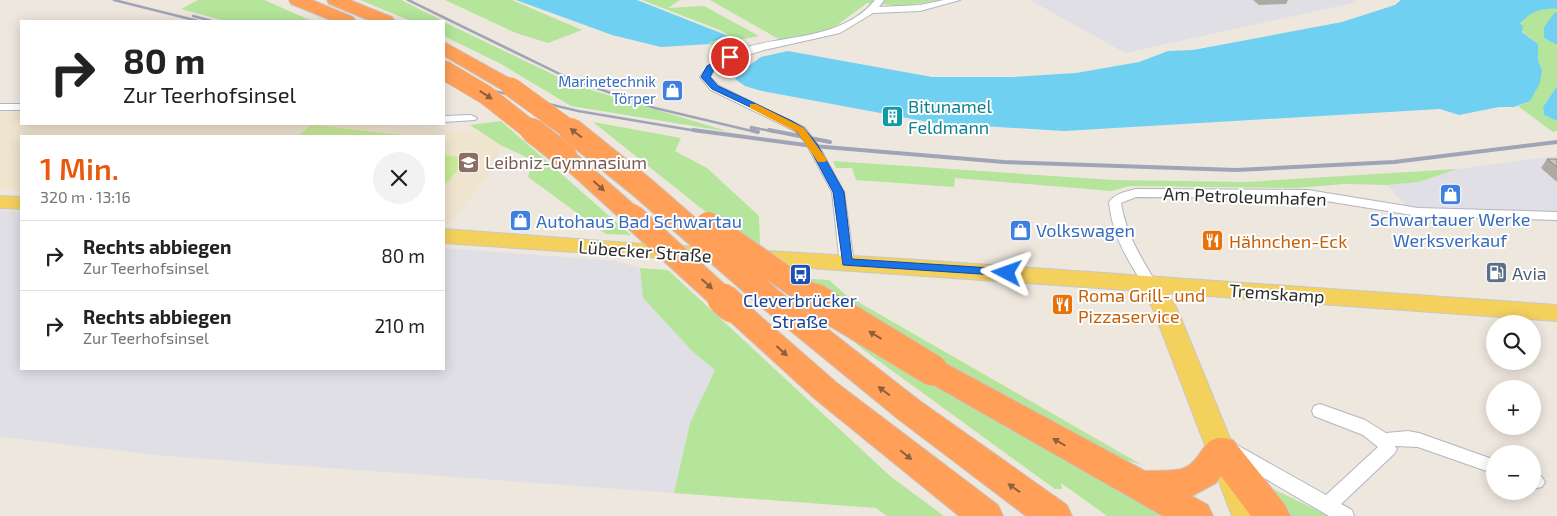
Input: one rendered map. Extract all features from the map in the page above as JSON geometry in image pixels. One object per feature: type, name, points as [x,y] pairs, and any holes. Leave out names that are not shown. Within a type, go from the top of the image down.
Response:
[{"type":"highway","points":[[296,0],[345,20]]},
{"type":"highway","points":[[335,0],[384,20]]},
{"type":"highway","points":[[445,56],[511,86],[545,110],[668,208],[769,298],[863,376],[984,468],[1054,516]]},
{"type":"highway","points":[[445,57],[486,94],[558,150],[826,391],[985,516]]},
{"type":"highway","points":[[668,208],[700,219],[804,292],[932,370],[1194,516]]},
{"type":"highway","points":[[1139,486],[1188,483],[1204,472],[1220,447],[1272,516]]},
{"type":"main road","points":[[0,202],[20,203]]},
{"type":"main road","name":"Lübecker Straße","points":[[445,236],[847,262]]},
{"type":"main road","name":"Tremskamp","points":[[847,262],[1557,313]]},
{"type":"main road","points":[[1150,284],[1165,309],[1247,516]]},
{"type":"street","points":[[847,262],[838,192],[813,146],[800,130],[789,122],[715,88],[705,77],[710,68],[730,57],[838,31],[876,5],[920,8],[956,0]]},
{"type":"street","points":[[0,107],[20,108]]},
{"type":"street","points":[[445,119],[471,118]]},
{"type":"street","name":"Am Petroleumhafen","points":[[1150,284],[1128,250],[1115,202],[1120,197],[1136,193],[1308,194],[1418,212],[1557,216]]},
{"type":"street","points":[[1320,411],[1374,432],[1385,440],[1388,448],[1327,506]]},
{"type":"street","points":[[1385,440],[1408,438],[1419,440],[1486,465]]},
{"type":"street","points":[[1220,447],[1250,459],[1345,516]]},
{"type":"shaded area","points":[[1030,0],[1356,0],[1353,3],[1125,53]]},
{"type":"shaded area","name":"Leibniz-Gymnasium","points":[[0,112],[20,113],[20,125],[376,125],[483,132],[502,146],[487,177],[449,224],[445,223],[445,135],[20,135],[20,190],[0,188]]},
{"type":"shaded area","points":[[1557,156],[1557,221],[1416,217],[1387,185],[1419,182],[1457,169]]},
{"type":"shaded area","points":[[0,210],[20,212],[20,370],[445,370],[445,248],[617,261],[640,268],[643,298],[693,352],[715,370],[690,423],[674,493],[166,456],[0,437]]},
{"type":"green space","points":[[198,0],[264,0],[310,20],[221,20],[181,9]]},
{"type":"green space","points":[[360,0],[401,0],[441,20],[409,20]]},
{"type":"green space","points":[[445,0],[512,0],[582,30],[548,43],[516,33]]},
{"type":"green space","points":[[642,0],[680,0],[668,8],[704,6],[759,36],[711,45],[709,42],[731,37],[720,30]]},
{"type":"green space","points":[[710,0],[941,0],[903,6],[867,3],[833,28],[782,41]]},
{"type":"green space","points":[[1541,8],[1557,9],[1557,13],[1544,27],[1544,38],[1557,45],[1557,86],[1543,107],[1544,115],[1557,121],[1557,131],[1553,132],[1518,106],[1530,101],[1542,70],[1538,60],[1538,44],[1522,31],[1520,24],[1529,14]]},
{"type":"green space","points":[[445,22],[575,85],[730,132],[571,106],[501,64],[445,36]]},
{"type":"green space","points":[[501,121],[631,235],[606,234],[528,177],[533,160],[502,146],[470,125]]},
{"type":"green space","points":[[593,122],[681,138],[675,151],[707,168],[759,216],[760,246],[746,244]]},
{"type":"green space","points":[[311,125],[403,135],[299,135]]},
{"type":"green space","points":[[445,155],[468,158],[445,185]]},
{"type":"green space","points":[[833,161],[1112,180],[1247,182],[1457,169],[1419,182],[1387,185],[1345,184],[1296,188],[1130,186],[1111,191],[955,178],[954,187],[856,180],[852,168],[836,168]]},
{"type":"green space","points":[[640,268],[668,270],[890,476],[944,516],[887,516],[876,508],[674,493],[690,423],[715,370],[693,352],[643,298]]},
{"type":"green space","points":[[795,278],[829,280],[846,295],[1142,465],[1121,458],[829,300]]},
{"type":"green space","points":[[819,313],[1183,516],[1107,516],[1061,483],[1062,489],[1055,489],[865,351]]},
{"type":"green space","points":[[1267,486],[1329,516],[1284,516]]},
{"type":"water","points":[[516,0],[637,0],[731,37],[709,42],[710,44],[661,47],[612,35]]},
{"type":"water","points":[[1401,0],[1557,0],[1557,9],[1537,11],[1520,24],[1523,26],[1522,32],[1538,44],[1538,60],[1542,70],[1540,83],[1530,101],[1514,107],[1499,107],[1459,115],[1440,109],[1064,131],[934,123],[762,91],[745,86],[735,79],[761,57],[788,51],[932,77],[1014,77],[1076,73],[1139,62],[1168,51],[1193,50],[1342,22],[1395,5]]},
{"type":"water","points":[[1555,12],[1557,13],[1557,45],[1544,38],[1544,27]]},
{"type":"water","points":[[1557,86],[1557,121],[1544,115],[1543,107]]},
{"type":"building","points":[[1547,159],[1557,159],[1557,167]]},
{"type":"railway","points":[[114,0],[194,20]]},
{"type":"railway","points":[[408,0],[570,79],[655,108],[756,132]]},
{"type":"railway","points":[[193,16],[208,20]]},
{"type":"railway","points":[[445,79],[578,111],[703,132]]},
{"type":"railway","points":[[751,127],[775,132]]},
{"type":"railway","points":[[693,130],[813,146],[1004,162],[1236,170],[1394,162],[1557,142]]},
{"type":"railway","points":[[751,130],[758,132]]},
{"type":"railway","points":[[769,130],[830,142]]},
{"type":"slow traffic","points":[[753,106],[789,122],[800,130],[822,160]]},
{"type":"place","name":"Marinetechnik Törper","points":[[672,90]]},
{"type":"place","name":"Bitunamel Feldmann","points":[[892,116]]},
{"type":"place","name":"Leibniz-Gymnasium","points":[[469,162]]},
{"type":"place","name":"Schwartauer Werke Werksverkauf","points":[[1450,194]]},
{"type":"place","name":"Autohaus Bad Schwartau","points":[[520,221]]},
{"type":"place","name":"Volkswagen","points":[[1020,230]]},
{"type":"place","name":"Hähnchen-Eck","points":[[1213,241]]},
{"type":"place","name":"Avia","points":[[1496,273]]},
{"type":"place","name":"Cleverbrücker Straße","points":[[800,275]]},
{"type":"place","name":"Roma Grill- und Pizzaservice","points":[[1062,305]]},
{"type":"route","points":[[730,57],[710,68],[706,72],[705,77],[715,88],[789,122],[800,130],[813,146],[838,192],[847,262],[1007,273]]}]
